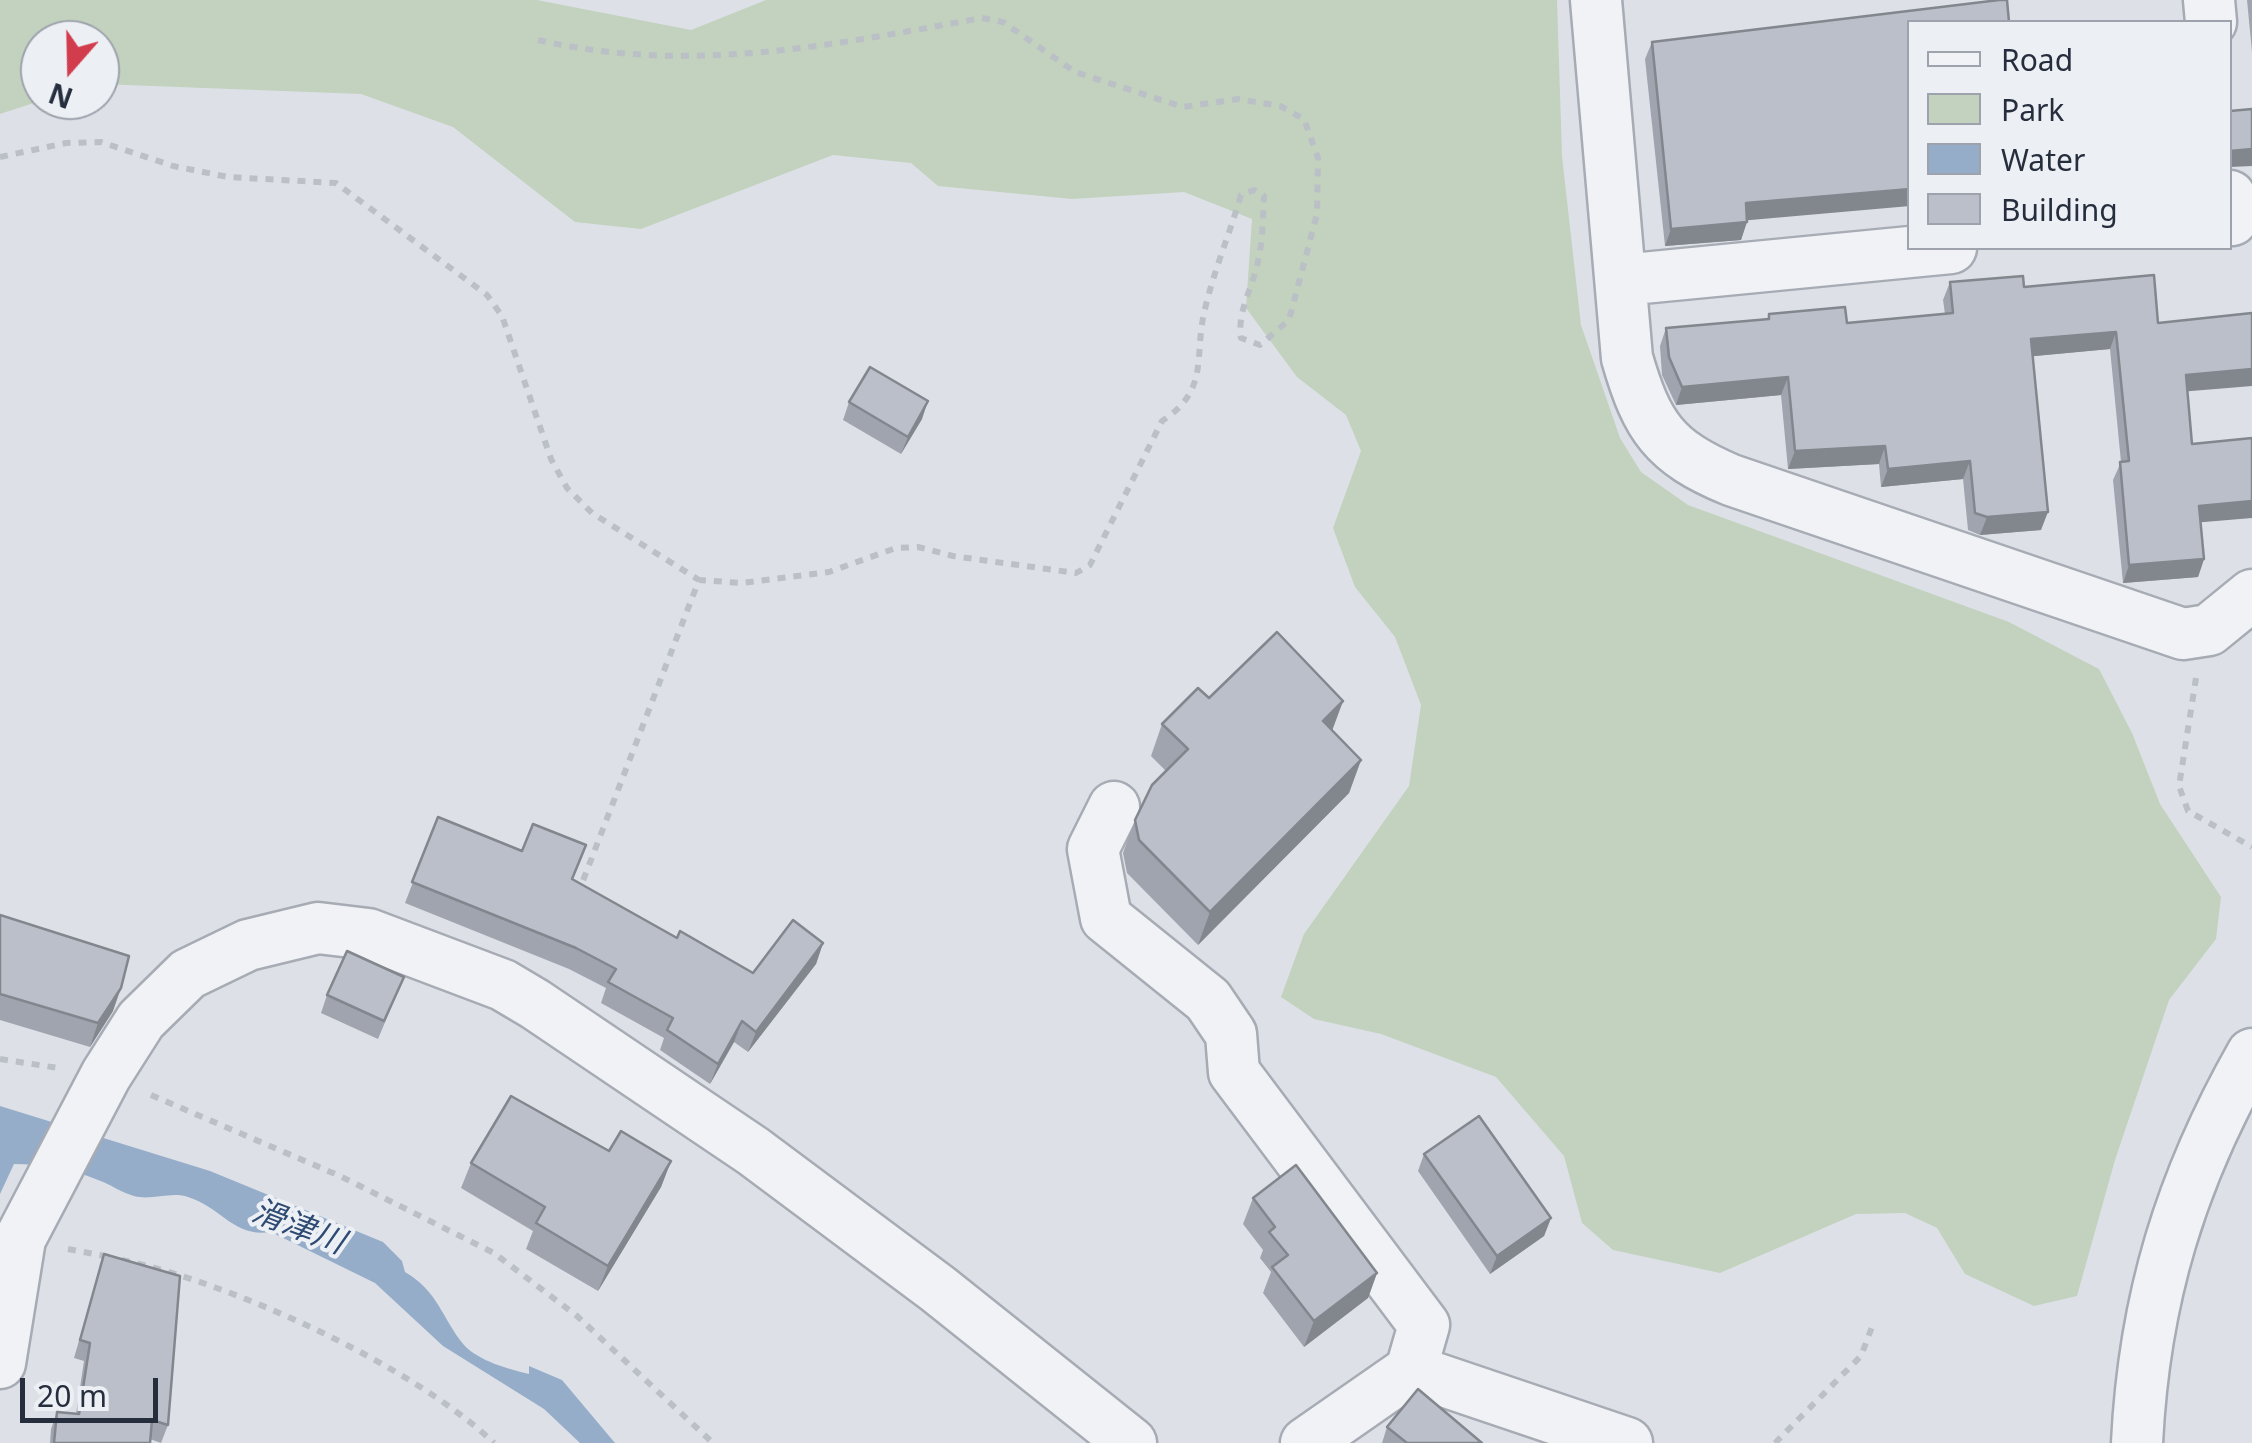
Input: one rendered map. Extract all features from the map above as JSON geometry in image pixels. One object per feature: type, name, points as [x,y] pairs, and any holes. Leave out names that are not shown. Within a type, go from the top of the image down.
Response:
[{"type":"street","points":[[1596,0],[1627,358],[1640,406],[1661,438],[1692,464],[1952,558],[2182,634],[2209,630],[2252,594]]},
{"type":"street","points":[[1622,280],[1930,250]]},
{"type":"street","points":[[1114,807],[1092,849],[1106,918],[1208,1000],[1231,1034],[1234,1072],[1424,1325],[1411,1370],[1306,1443]]},
{"type":"street","points":[[0,1363],[24,1232],[102,1084],[141,1020],[188,974],[248,944],[318,928],[368,934],[503,985],[535,1004],[753,1151],[938,1289],[1130,1443]]},
{"type":"street","points":[[2136,1443],[2141,1360],[2173,1230],[2216,1116],[2252,1054]]},
{"type":"street","points":[[1411,1370],[1627,1443]]},
{"type":"path","points":[[0,157],[66,143],[101,142],[173,166],[228,177],[316,180],[351,192],[487,295],[502,316],[551,459],[568,488],[592,513],[699,580],[742,583],[829,572],[896,548],[918,547],[1076,574],[1090,564],[1162,420],[1184,406],[1201,367],[1204,312],[1241,195],[1254,190],[1264,196],[1263,223],[1258,261],[1239,321],[1241,338],[1260,346],[1288,320],[1317,214],[1318,158],[1304,118],[1280,106],[1238,99],[1183,107],[1075,72],[1003,22],[982,18],[736,58],[626,56],[538,40]]},
{"type":"path","points":[[578,894],[699,580]]},
{"type":"path","points":[[2198,632],[2195,691],[2179,786],[2188,811],[2252,846]]},
{"type":"path","points":[[0,1060],[102,1084],[340,1176],[494,1252],[577,1316],[713,1443]]},
{"type":"path","points":[[24,1232],[149,1266],[335,1340],[427,1394],[494,1443]]},
{"type":"path","points":[[1774,1443],[1861,1356],[1872,1324]]},
{"type":"green space","points":[[0,0],[537,0],[691,30],[766,0],[1557,0],[1562,156],[1581,325],[1620,438],[1641,472],[1688,505],[2009,622],[2099,669],[2132,733],[2160,804],[2221,897],[2216,939],[2169,1000],[2115,1160],[2077,1296],[2034,1306],[1965,1274],[1937,1228],[1905,1213],[1856,1214],[1720,1273],[1613,1250],[1582,1223],[1564,1156],[1496,1077],[1381,1034],[1314,1019],[1281,997],[1304,934],[1409,786],[1421,705],[1395,637],[1355,587],[1333,528],[1361,451],[1346,415],[1297,377],[1246,308],[1252,219],[1184,192],[1072,199],[938,186],[911,163],[833,155],[641,229],[575,222],[453,127],[361,94],[120,85],[120,20],[20,20],[20,107],[0,114]]},
{"type":"water","name":"滑津川","points":[[0,1106],[210,1171],[383,1242],[402,1261],[405,1272],[433,1297],[470,1351],[503,1367],[529,1374],[529,1366],[562,1380],[615,1443],[580,1443],[544,1409],[443,1346],[375,1283],[271,1232],[258,1233],[237,1226],[200,1202],[181,1195],[134,1196],[78,1173],[25,1164],[14,1164],[0,1194]]},
{"type":"building","points":[[1999,0],[2007,0],[2009,20],[1907,20],[1907,189],[1746,203],[1747,222],[1671,229],[1652,42]]},
{"type":"building","points":[[2252,109],[2252,149],[2232,151],[2232,111]]},
{"type":"building","points":[[2154,275],[2158,323],[2252,313],[2252,369],[2186,375],[2192,444],[2252,438],[2252,501],[2199,506],[2204,559],[2129,565],[2120,462],[2129,461],[2116,332],[2031,339],[2048,512],[1987,517],[1975,513],[1970,461],[1888,469],[1885,446],[1795,451],[1788,377],[1682,387],[1669,357],[1666,328],[1769,319],[1769,314],[1845,307],[1847,323],[1953,313],[1950,282],[2023,276],[2024,287]]},
{"type":"building","points":[[870,367],[928,401],[908,437],[849,402]]},
{"type":"building","points":[[1277,632],[1343,701],[1323,721],[1361,760],[1210,912],[1139,840],[1135,820],[1152,785],[1188,749],[1162,724],[1198,688],[1209,698]]},
{"type":"building","points":[[438,817],[522,851],[533,824],[586,845],[572,879],[677,938],[680,931],[753,973],[793,920],[823,943],[756,1032],[742,1021],[718,1064],[667,1030],[673,1018],[608,982],[616,969],[576,948],[412,882]]},
{"type":"building","points":[[0,915],[129,956],[121,988],[98,1023],[0,994]]},
{"type":"building","points":[[347,951],[404,977],[384,1021],[327,995]]},
{"type":"building","points":[[511,1096],[609,1151],[621,1131],[671,1161],[608,1266],[536,1223],[545,1207],[471,1163]]},
{"type":"building","points":[[1479,1116],[1551,1218],[1497,1256],[1424,1154]]},
{"type":"building","points":[[1296,1165],[1377,1273],[1314,1321],[1272,1267],[1288,1255],[1269,1232],[1275,1227],[1253,1198]]},
{"type":"building","points":[[104,1254],[180,1276],[168,1425],[152,1420],[150,1443],[54,1443],[57,1412],[79,1414],[90,1343],[80,1340]]},
{"type":"building","points":[[1418,1389],[1482,1443],[1407,1443],[1387,1427]]}]
